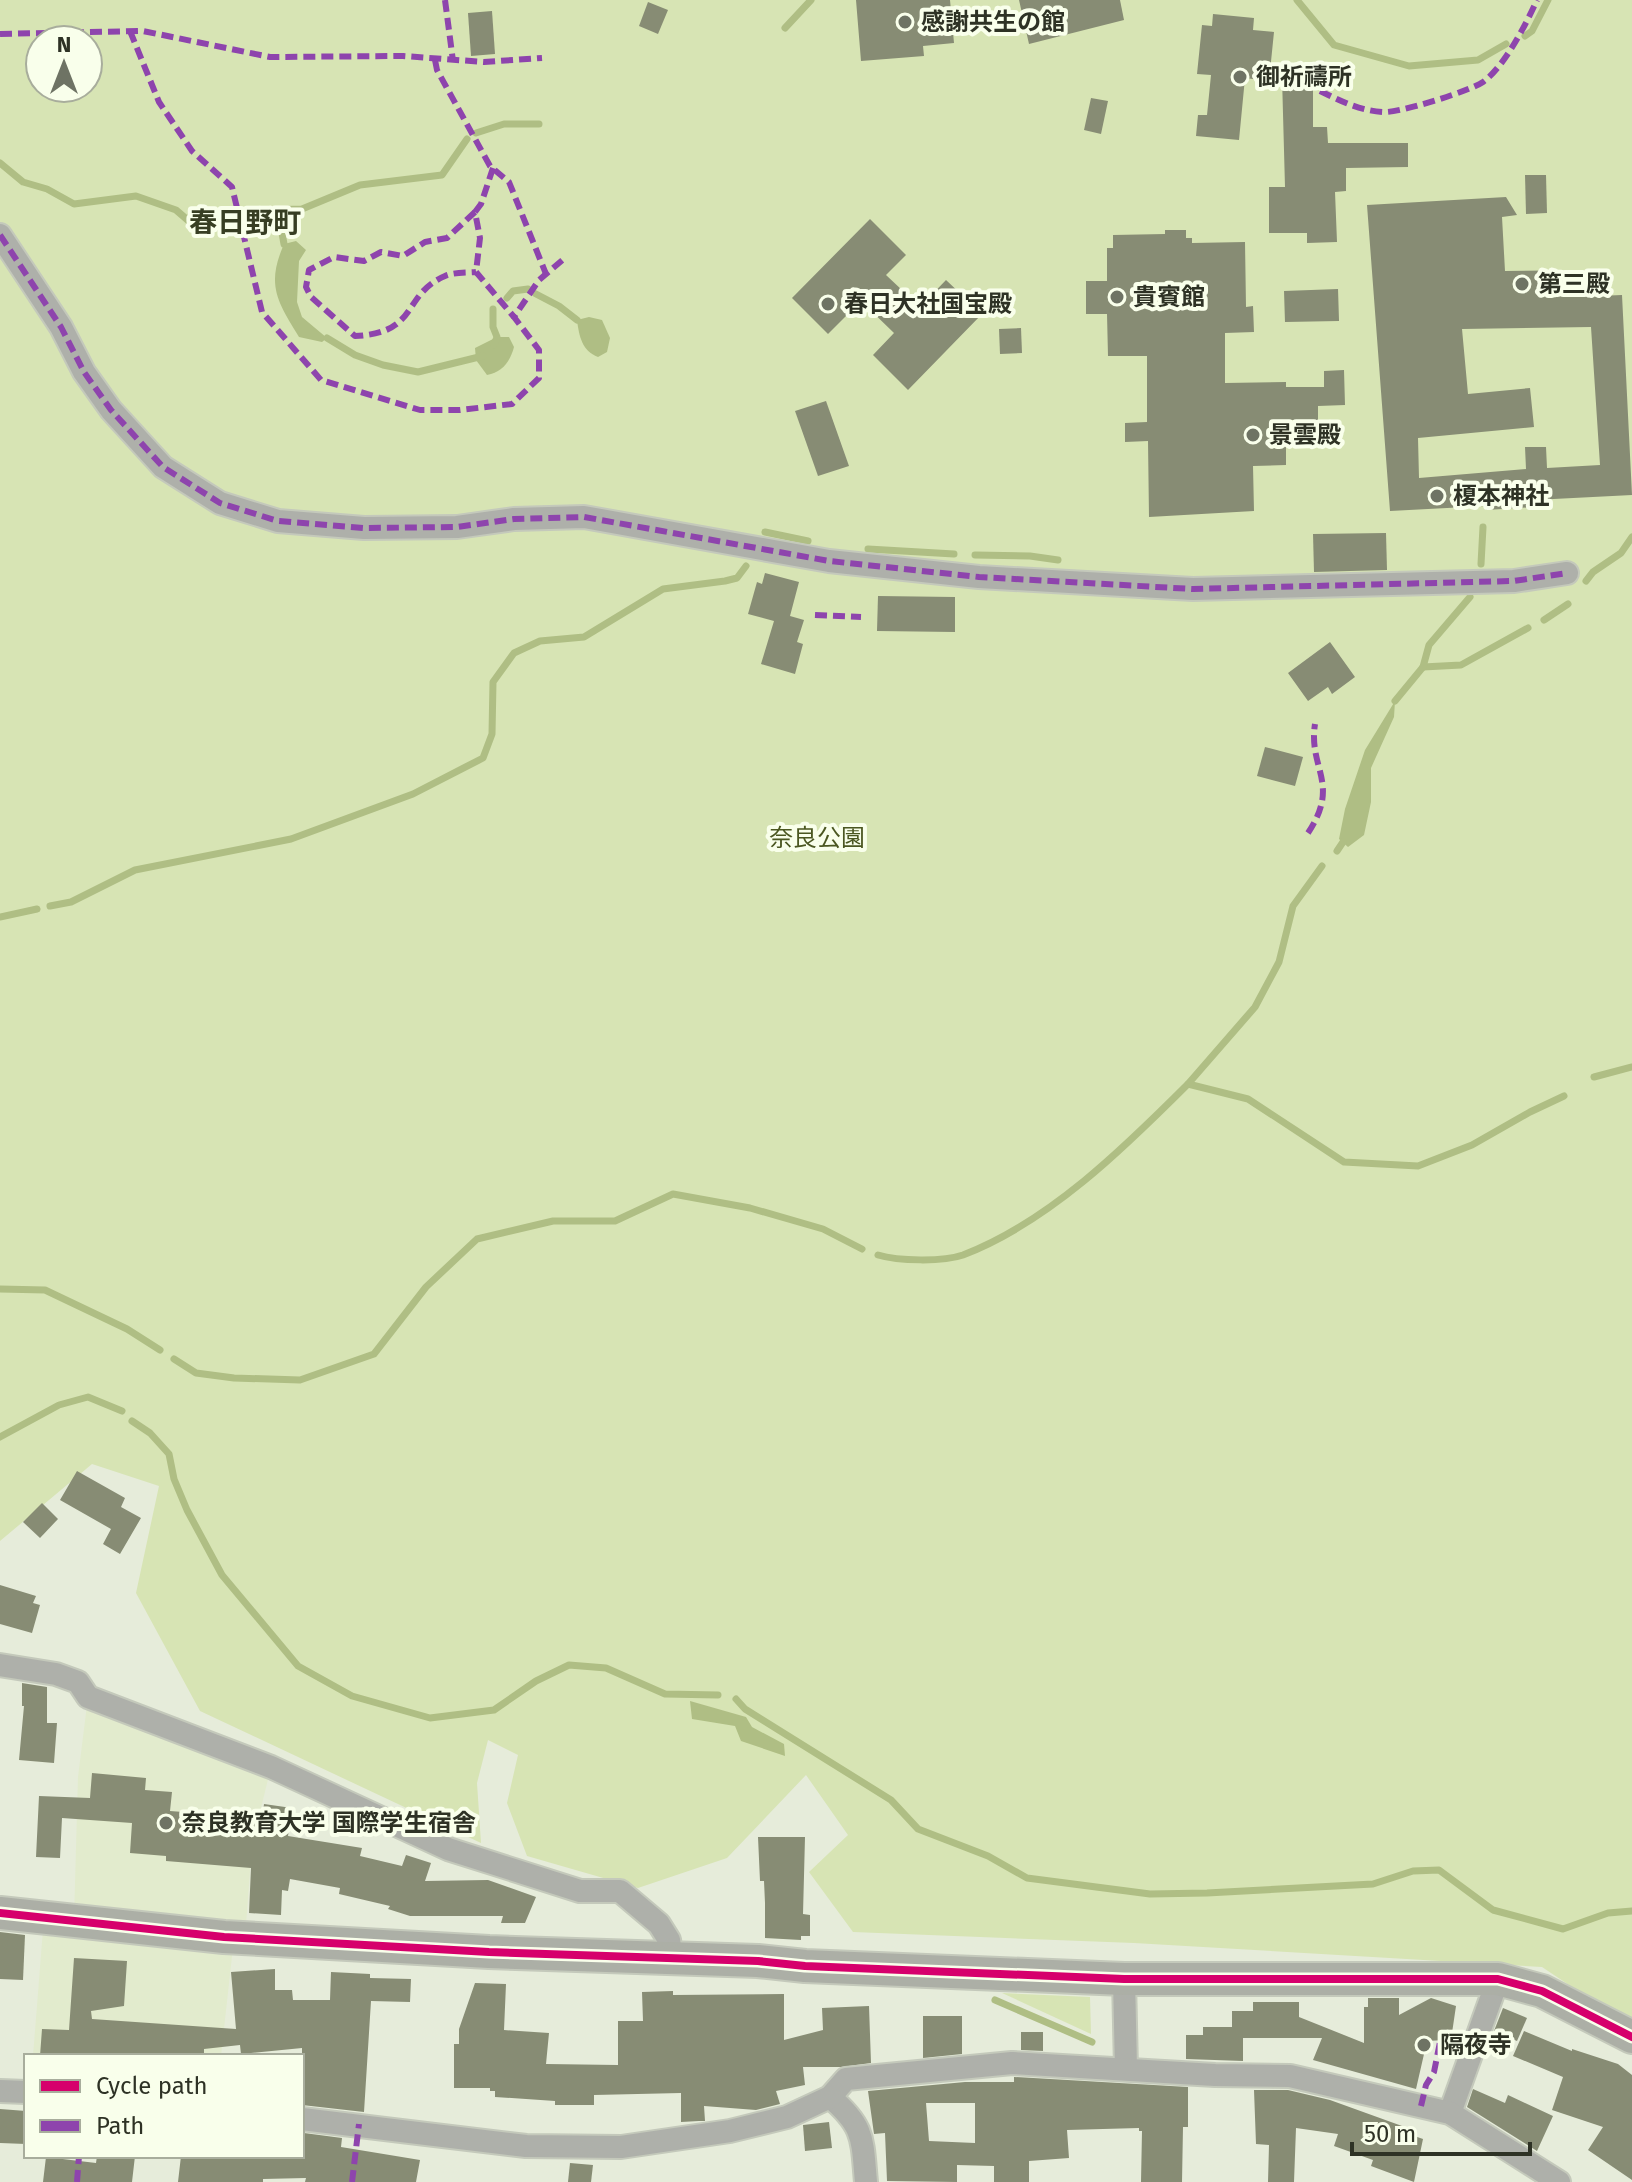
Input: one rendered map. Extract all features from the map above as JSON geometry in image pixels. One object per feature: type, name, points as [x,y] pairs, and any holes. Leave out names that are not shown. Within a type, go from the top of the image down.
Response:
[{"type":"street","points":[[0,235],[111,410],[163,467],[220,503],[278,521],[364,528],[457,527],[514,519],[584,517],[829,561],[979,577],[1193,589],[1514,581],[1567,573]]},
{"type":"street","points":[[0,1665],[56,1674],[78,1682],[88,1697],[271,1767],[448,1849],[580,1891],[620,1891],[659,1924],[669,1940],[672,1960]]},
{"type":"street","points":[[0,1913],[224,1937],[672,1960],[758,1961],[821,1967],[1124,1979],[1498,1979],[1542,1991],[1632,2037]]},
{"type":"street","points":[[1124,1979],[1126,2069]]},
{"type":"street","points":[[1450,2113],[1498,1979]]},
{"type":"street","points":[[304,2119],[526,2146],[621,2147],[730,2131],[787,2117],[830,2097],[846,2079],[1012,2063],[1215,2075],[1290,2076],[1450,2113],[1559,2182]]},
{"type":"street","points":[[0,2091],[24,2092]]},
{"type":"street","points":[[830,2097],[851,2115],[862,2136],[866,2182]]},
{"type":"shaded area","points":[[296,241],[306,250],[299,261],[297,302],[302,317],[327,338],[322,342],[299,337],[276,292],[276,271],[284,244]]},
{"type":"shaded area","points":[[589,317],[602,320],[610,338],[607,352],[598,357],[585,347],[579,332],[577,320]]},
{"type":"shaded area","points":[[497,337],[509,337],[514,347],[505,366],[487,375],[476,360],[475,348]]},
{"type":"shaded area","points":[[1395,701],[1394,717],[1371,768],[1371,802],[1364,835],[1348,847],[1339,839],[1345,809],[1365,750]]},
{"type":"shaded area","points":[[88,1697],[271,1767],[252,1845],[245,1938],[234,1938],[221,2054],[33,2054],[44,1917],[74,1919],[78,1777]]},
{"type":"shaded area","points":[[690,1701],[746,1717],[752,1727],[784,1744],[785,1756],[741,1741],[735,1726],[692,1719]]},
{"type":"green space","name":"奈良公園","points":[[0,0],[1632,0],[1632,2027],[1542,1967],[1134,1943],[853,1932],[809,1872],[848,1835],[806,1775],[727,1858],[638,1888],[527,1856],[507,1803],[518,1755],[488,1740],[477,1783],[481,1843],[200,1711],[136,1593],[159,1486],[92,1464],[0,1541]]},
{"type":"green space","points":[[1002,1993],[1090,1997],[1091,2034]]},
{"type":"building","name":"感謝共生の館","points":[[856,0],[950,0],[954,43],[923,46],[924,56],[861,61]]},
{"type":"building","points":[[1019,0],[1120,0],[1124,20],[1029,44]]},
{"type":"building","points":[[648,2],[668,10],[658,34],[639,26]]},
{"type":"building","points":[[492,11],[495,54],[471,56],[468,13]]},
{"type":"building","name":"御祈禱所","points":[[1213,14],[1254,18],[1253,30],[1274,32],[1269,81],[1245,78],[1239,140],[1196,136],[1198,115],[1207,115],[1211,75],[1197,74],[1202,25],[1212,26]]},
{"type":"building","points":[[1282,77],[1313,81],[1313,127],[1327,127],[1328,143],[1408,143],[1408,167],[1346,168],[1346,191],[1335,192],[1337,242],[1307,243],[1307,233],[1269,233],[1269,187],[1285,187]]},
{"type":"building","points":[[1091,98],[1108,101],[1101,134],[1084,130]]},
{"type":"building","points":[[1525,175],[1546,175],[1547,213],[1526,214]]},
{"type":"building","points":[[1506,197],[1517,215],[1502,217],[1505,271],[1596,270],[1598,296],[1622,295],[1632,495],[1534,500],[1534,507],[1390,511],[1367,205]],"holes":[[[1591,327],[1600,465],[1547,468],[1546,447],[1525,447],[1526,469],[1419,478],[1418,438],[1534,427],[1530,388],[1468,394],[1462,329]]]},
{"type":"building","name":"春日大社国宝殿","points":[[870,219],[906,255],[886,275],[920,307],[946,280],[982,314],[908,390],[873,355],[894,333],[861,301],[828,334],[792,298]]},
{"type":"building","points":[[1165,230],[1186,230],[1186,238],[1192,238],[1192,243],[1245,242],[1246,307],[1253,306],[1254,332],[1225,333],[1225,383],[1286,382],[1286,387],[1324,387],[1324,371],[1344,370],[1345,405],[1318,406],[1318,420],[1286,420],[1286,465],[1253,466],[1254,511],[1149,517],[1148,441],[1125,442],[1125,423],[1147,422],[1147,356],[1108,356],[1107,314],[1086,314],[1086,281],[1107,281],[1107,248],[1113,248],[1113,235],[1165,234]]},
{"type":"building","points":[[1338,289],[1339,321],[1285,322],[1284,291]]},
{"type":"building","points":[[1021,328],[1022,353],[1000,354],[999,329]]},
{"type":"building","points":[[826,401],[849,466],[818,476],[795,411]]},
{"type":"building","points":[[1386,533],[1387,570],[1314,572],[1313,534]]},
{"type":"building","points":[[765,573],[799,582],[790,616],[804,620],[797,642],[803,644],[795,674],[761,664],[774,621],[748,614],[757,582],[762,584]]},
{"type":"building","points":[[878,596],[955,597],[955,632],[877,631]]},
{"type":"building","points":[[1330,642],[1355,677],[1332,694],[1328,687],[1308,701],[1288,673]]},
{"type":"building","points":[[1265,747],[1303,757],[1295,786],[1257,776]]},
{"type":"building","points":[[77,1471],[125,1498],[121,1507],[141,1518],[120,1554],[103,1544],[111,1529],[60,1500]]},
{"type":"building","points":[[42,1503],[58,1519],[40,1538],[23,1522]]},
{"type":"building","points":[[0,1585],[36,1596],[33,1603],[40,1605],[32,1633],[0,1624]]},
{"type":"building","points":[[22,1683],[47,1687],[47,1723],[57,1723],[54,1763],[19,1760],[24,1706]]},
{"type":"building","points":[[92,1773],[146,1778],[145,1790],[172,1792],[170,1811],[262,1818],[264,1804],[292,1808],[288,1836],[362,1848],[360,1856],[402,1866],[406,1855],[431,1863],[425,1881],[488,1880],[536,1897],[525,1923],[501,1923],[503,1916],[410,1916],[388,1909],[390,1906],[339,1894],[340,1888],[290,1879],[288,1891],[282,1890],[281,1915],[249,1913],[251,1868],[166,1861],[166,1856],[130,1853],[132,1823],[62,1818],[60,1858],[36,1857],[39,1796],[90,1798]]},
{"type":"building","points":[[758,1837],[805,1837],[803,1914],[810,1915],[810,1936],[801,1936],[801,1940],[765,1938],[764,1881],[760,1881]]},
{"type":"building","points":[[0,1932],[25,1935],[23,1980],[0,1979]]},
{"type":"building","points":[[74,1958],[127,1961],[124,2006],[91,2011],[92,2019],[236,2029],[231,1972],[275,1969],[275,1990],[292,1990],[293,2000],[330,2000],[331,1972],[370,1974],[370,1978],[411,1979],[410,2002],[371,2001],[364,2112],[304,2105],[302,2048],[241,2054],[240,2045],[204,2049],[204,2054],[40,2054],[42,2029],[69,2030]]},
{"type":"building","points":[[475,1983],[506,1984],[504,2030],[549,2033],[546,2064],[618,2065],[618,2021],[643,2021],[642,1992],[673,1991],[673,1995],[784,1994],[784,2040],[823,2030],[822,2008],[869,2006],[871,2063],[803,2067],[805,2085],[776,2091],[780,2104],[756,2110],[704,2106],[705,2121],[681,2122],[681,2093],[594,2095],[594,2105],[555,2105],[555,2101],[495,2097],[495,2091],[490,2091],[490,2088],[454,2088],[454,2044],[459,2044],[459,2029]]},
{"type":"building","points":[[1368,1998],[1399,1998],[1399,2015],[1431,1998],[1456,2006],[1452,2033],[1446,2033],[1445,2040],[1427,2041],[1416,2089],[1313,2060],[1322,2038],[1243,2038],[1243,2061],[1186,2059],[1186,2035],[1203,2035],[1203,2027],[1232,2027],[1232,2011],[1253,2011],[1253,2002],[1299,2002],[1299,2017],[1364,2043],[1364,2007],[1368,2007]]},
{"type":"building","points":[[1503,2008],[1527,2018],[1517,2041],[1494,2031]]},
{"type":"building","points":[[923,2016],[962,2016],[962,2054],[923,2058]]},
{"type":"building","points":[[1524,2031],[1572,2051],[1618,2064],[1632,2075],[1632,2180],[1588,2150],[1603,2127],[1552,2110],[1563,2077],[1513,2056]]},
{"type":"building","points":[[1021,2032],[1043,2032],[1043,2051],[1021,2050]]},
{"type":"building","points":[[1014,2077],[1188,2087],[1188,2127],[1183,2127],[1182,2182],[1141,2182],[1142,2131],[1139,2128],[1067,2130],[1069,2158],[1029,2161],[1029,2182],[994,2182],[994,2166],[957,2165],[957,2182],[887,2181],[885,2133],[874,2134],[868,2091],[965,2082],[1014,2082]],"holes":[[[926,2103],[975,2103],[975,2143],[929,2141]]]},
{"type":"building","points":[[1473,2089],[1505,2103],[1508,2095],[1553,2116],[1537,2151],[1467,2107]]},
{"type":"building","points":[[1254,2090],[1288,2090],[1330,2100],[1402,2126],[1400,2131],[1423,2139],[1414,2182],[1371,2166],[1373,2160],[1334,2146],[1338,2134],[1296,2128],[1294,2182],[1268,2182],[1269,2145],[1256,2144]]},
{"type":"building","points":[[0,2109],[24,2111],[24,2144],[0,2143]]},
{"type":"building","points":[[829,2122],[832,2148],[805,2151],[803,2125]]},
{"type":"building","points":[[304,2133],[342,2138],[341,2147],[420,2160],[416,2182],[305,2182],[306,2178],[263,2179],[263,2182],[178,2182],[181,2158],[304,2158]]},
{"type":"building","points":[[46,2158],[96,2163],[97,2158],[135,2158],[132,2182],[43,2182]]},
{"type":"building","points":[[570,2163],[593,2165],[591,2182],[568,2182]]},
{"type":"waterway","points":[[785,28],[811,0]]},
{"type":"waterway","points":[[1297,0],[1334,45],[1409,66],[1478,60],[1506,44]]},
{"type":"waterway","points":[[1525,36],[1532,31],[1548,0]]},
{"type":"waterway","points":[[476,133],[504,124],[539,124]]},
{"type":"waterway","points":[[251,215],[267,210],[302,209],[360,185],[442,175],[467,139]]},
{"type":"waterway","points":[[0,163],[23,182],[47,189],[74,204],[136,196],[176,210],[198,229],[217,227],[236,218]]},
{"type":"waterway","points":[[267,210],[280,222],[284,244]]},
{"type":"waterway","points":[[507,298],[513,291],[528,289]]},
{"type":"waterway","points":[[536,294],[577,320]]},
{"type":"waterway","points":[[493,309],[493,327],[497,337],[494,345]]},
{"type":"waterway","points":[[327,338],[355,355],[418,372],[483,356]]},
{"type":"waterway","points":[[1481,564],[1483,527]]},
{"type":"waterway","points":[[765,532],[808,541]]},
{"type":"waterway","points":[[1586,581],[1593,572],[1621,553],[1632,537]]},
{"type":"waterway","points":[[868,549],[954,554]]},
{"type":"waterway","points":[[975,555],[1058,560]]},
{"type":"waterway","points":[[50,906],[71,902],[135,870],[291,839],[413,794],[483,758],[492,734],[493,682],[514,653],[540,641],[584,637],[663,589],[737,578],[746,566]]},
{"type":"waterway","points":[[1395,701],[1423,667],[1429,645],[1470,597]]},
{"type":"waterway","points":[[1544,620],[1568,604]]},
{"type":"waterway","points":[[1423,667],[1461,665],[1528,628]]},
{"type":"waterway","points":[[1337,851],[1343,842]]},
{"type":"waterway","points":[[1188,1084],[1255,1007],[1279,962],[1293,906],[1322,866]]},
{"type":"waterway","points":[[0,917],[37,909]]},
{"type":"waterway","points":[[1594,1077],[1632,1067]]},
{"type":"waterway","points":[[878,1255],[944,1259],[963,1255],[995,1241],[1084,1181],[1188,1084],[1248,1099],[1344,1162],[1418,1166],[1472,1145],[1564,1096]]},
{"type":"waterway","points":[[174,1359],[196,1373],[234,1378],[300,1380],[374,1354],[426,1287],[477,1239],[553,1221],[615,1221],[673,1194],[750,1208],[823,1229],[862,1249]]},
{"type":"waterway","points":[[0,1289],[45,1290],[127,1329],[160,1350]]},
{"type":"waterway","points":[[0,1437],[59,1405],[88,1397],[122,1411]]},
{"type":"waterway","points":[[132,1421],[150,1433],[169,1454],[174,1479],[187,1510],[222,1575],[298,1666],[352,1696],[430,1718],[494,1710],[536,1681],[569,1665],[606,1668],[665,1694],[718,1695]]},
{"type":"waterway","points":[[736,1699],[745,1709],[891,1800],[918,1829],[988,1856],[1027,1878],[1150,1894],[1207,1893],[1373,1884],[1413,1871],[1439,1870],[1493,1910],[1563,1929],[1608,1913],[1632,1911]]},
{"type":"waterway","points":[[995,2000],[1092,2042]]},
{"type":"marked path","points":[[445,0],[453,61]]},
{"type":"marked path","points":[[1320,91],[1359,108],[1384,112],[1450,96],[1476,86],[1491,75],[1507,55],[1537,0]]},
{"type":"marked path","points":[[130,31],[159,102],[192,151],[232,187],[262,312],[321,380],[420,410],[460,410],[512,404],[539,378],[539,350],[514,317],[539,280],[566,257]]},
{"type":"marked path","points":[[0,34],[143,31],[270,57],[403,56],[484,62],[542,58]]},
{"type":"marked path","points":[[435,60],[437,70],[490,166],[509,182],[546,274]]},
{"type":"marked path","points":[[493,168],[481,204],[475,212],[480,238],[476,272],[514,317]]},
{"type":"marked path","points":[[475,212],[447,238],[425,242],[403,256],[381,252],[364,261],[334,257],[309,270],[306,287],[311,297],[355,336],[390,328],[400,321],[431,284],[445,276],[476,272]]},
{"type":"marked path","points":[[0,235],[61,327],[84,372],[111,410],[163,467],[220,503],[278,521],[364,528],[457,527],[514,519],[584,517],[829,561],[979,577],[1193,589],[1514,581],[1567,573]]},
{"type":"marked path","points":[[815,615],[861,617]]},
{"type":"marked path","points":[[1308,833],[1317,816],[1323,788],[1314,740],[1315,724]]},
{"type":"marked path","points":[[1421,2106],[1426,2085],[1434,2072],[1440,2042]]},
{"type":"marked path","points":[[352,2182],[359,2124]]},
{"type":"marked path","points":[[77,2182],[79,2158]]},
{"type":"cycle path","points":[[0,1913],[224,1937],[489,1952],[758,1961],[805,1966],[1124,1979],[1498,1979],[1542,1991],[1632,2037]]},
{"type":"place","name":"感謝共生の館","points":[[905,22]]},
{"type":"place","name":"御祈禱所","points":[[1240,77]]},
{"type":"place","name":"第三殿","points":[[1522,284]]},
{"type":"place","name":"貴賓館","points":[[1117,297]]},
{"type":"place","name":"春日大社国宝殿","points":[[828,304]]},
{"type":"place","name":"景雲殿","points":[[1253,435]]},
{"type":"place","name":"榎本神社","points":[[1437,496]]},
{"type":"place","name":"奈良教育大学 国際学生宿舎","points":[[166,1823]]},
{"type":"place","name":"隔夜寺","points":[[1424,2045]]},
{"type":"district","name":"春日野町","points":[[245,222]]}]
